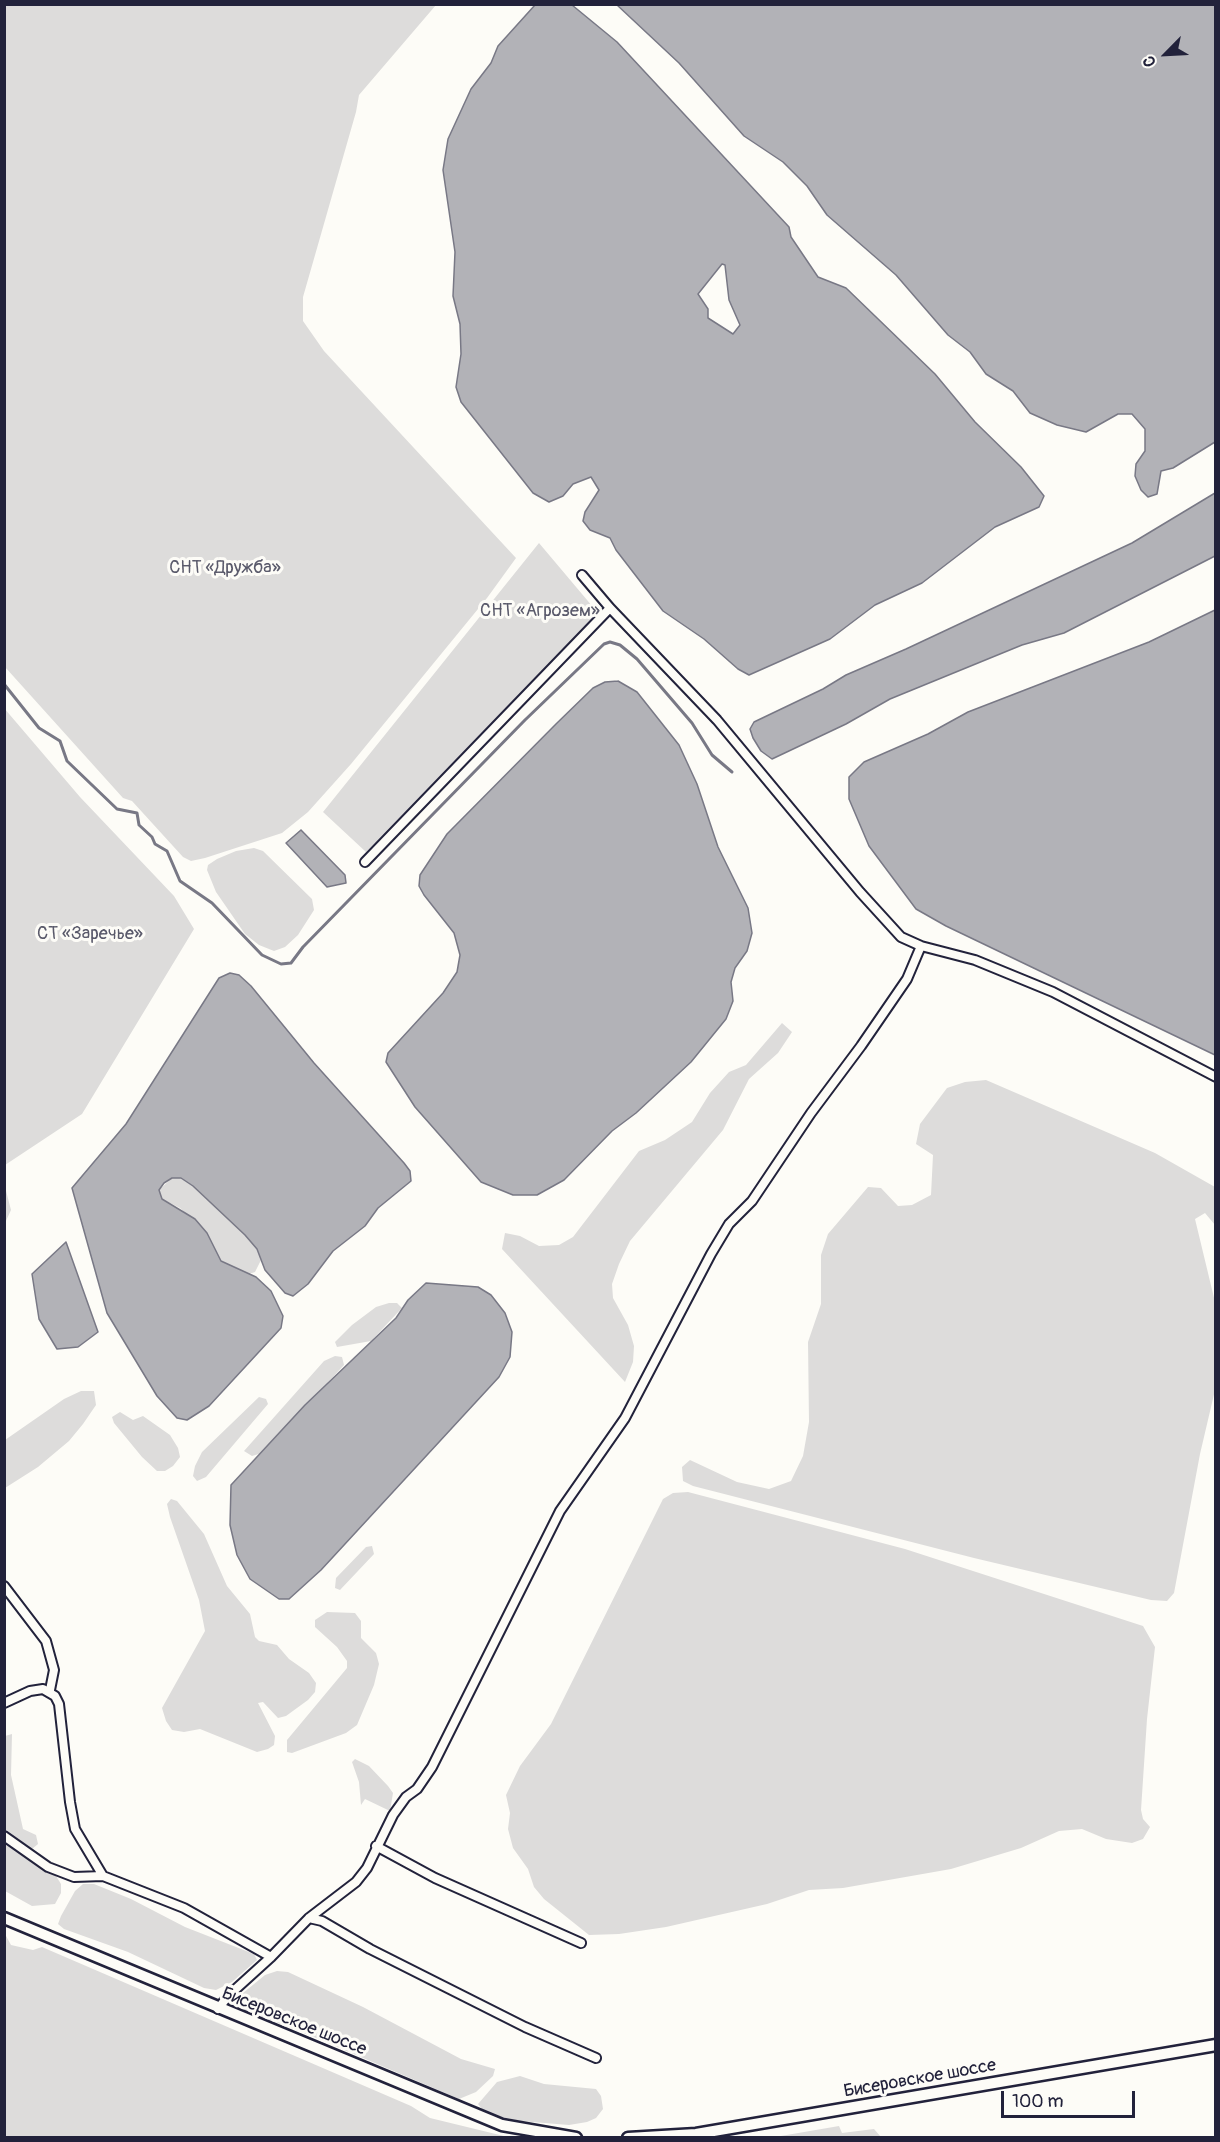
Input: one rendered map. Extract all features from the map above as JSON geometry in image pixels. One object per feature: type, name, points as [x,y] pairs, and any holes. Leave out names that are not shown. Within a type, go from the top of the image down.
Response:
[{"type":"main road","name":"Бисеровское шоссе","points":[[4,1918],[218,2009],[502,2125],[576,2138]]},
{"type":"main road","name":"Бисеровское шоссе","points":[[628,2138],[696,2134],[1215,2045]]},
{"type":"street","points":[[582,575],[610,608],[717,720],[886,923],[901,937],[921,946],[975,960],[1053,993],[1215,1077]]},
{"type":"street","points":[[365,862],[610,608]]},
{"type":"street","points":[[218,2009],[228,1996],[309,1918],[356,1882],[367,1868],[393,1815],[406,1797],[417,1789],[432,1767],[560,1511],[625,1418],[729,1224],[752,1201],[811,1113],[861,1046],[907,979],[921,946]]},
{"type":"street","points":[[4,1586],[46,1641],[54,1670],[50,1690],[59,1704],[75,1829],[103,1876]]},
{"type":"street","points":[[4,1703],[30,1691],[50,1690]]},
{"type":"street","points":[[4,1836],[48,1867],[74,1877],[103,1876],[184,1908],[271,1957]]},
{"type":"street","points":[[376,1846],[435,1878],[580,1943]]},
{"type":"street","points":[[309,1918],[322,1921],[370,1949],[525,2027],[596,2058]]},
{"type":"green space","name":"СНТ «Дружба»","points":[[4,5],[436,5],[359,95],[303,297],[303,321],[324,351],[516,558],[487,598],[351,764],[308,812],[282,833],[205,858],[191,861],[183,857],[132,801],[123,798],[5,667]]},
{"type":"green space","name":"СНТ «Агрозем»","points":[[539,543],[598,613],[366,852],[323,812]]},
{"type":"green space","name":"СТ «Заречье»","points":[[4,708],[80,797],[174,896],[194,929],[82,1114],[5,1165]]},
{"type":"green space","points":[[254,848],[263,851],[312,899],[314,910],[298,935],[285,947],[274,951],[259,945],[245,934],[216,892],[207,870],[208,865],[217,859],[236,851]]},
{"type":"green space","points":[[782,1023],[792,1032],[778,1053],[749,1079],[723,1130],[630,1241],[619,1264],[612,1284],[613,1298],[628,1325],[634,1346],[633,1362],[625,1382],[502,1249],[505,1233],[520,1236],[539,1246],[559,1245],[573,1237],[639,1151],[665,1140],[692,1122],[710,1093],[729,1072],[746,1065]]},
{"type":"green space","points":[[986,1080],[1155,1153],[1215,1187],[1215,1225],[1205,1213],[1195,1219],[1215,1302],[1215,1390],[1200,1454],[1174,1593],[1167,1601],[1151,1600],[974,1558],[693,1486],[683,1481],[682,1467],[690,1460],[737,1482],[769,1489],[791,1481],[803,1456],[809,1422],[808,1342],[821,1304],[821,1255],[828,1234],[868,1187],[881,1188],[898,1206],[912,1205],[931,1195],[933,1155],[916,1144],[920,1124],[947,1088],[965,1082]]},
{"type":"green space","points":[[172,1178],[181,1178],[193,1186],[245,1235],[257,1249],[261,1260],[255,1272],[246,1275],[221,1261],[207,1233],[180,1208],[162,1199],[159,1190]]},
{"type":"green space","points":[[5,1187],[11,1210],[5,1223]]},
{"type":"green space","points":[[397,1303],[402,1308],[371,1341],[337,1347],[335,1342],[352,1325],[376,1307]]},
{"type":"green space","points":[[335,1356],[342,1357],[344,1365],[262,1453],[252,1456],[244,1451],[324,1361]]},
{"type":"green space","points":[[81,1391],[94,1391],[96,1405],[83,1424],[69,1441],[38,1467],[5,1488],[5,1440],[64,1399]]},
{"type":"green space","points":[[259,1397],[266,1399],[268,1404],[206,1477],[197,1481],[193,1476],[202,1452]]},
{"type":"green space","points":[[120,1412],[133,1420],[143,1416],[170,1435],[178,1448],[180,1457],[173,1466],[165,1471],[157,1471],[142,1457],[114,1423],[112,1417]]},
{"type":"green space","points":[[688,1492],[905,1549],[1143,1626],[1155,1647],[1147,1719],[1141,1810],[1143,1819],[1150,1827],[1143,1839],[1132,1843],[1106,1839],[1082,1829],[1059,1831],[1021,1848],[951,1869],[843,1888],[809,1890],[767,1904],[666,1927],[619,1934],[589,1935],[544,1899],[534,1887],[528,1869],[513,1848],[508,1829],[510,1813],[506,1795],[520,1766],[551,1724],[663,1499],[673,1493]]},
{"type":"green space","points":[[171,1499],[177,1501],[204,1534],[227,1586],[250,1614],[255,1637],[259,1641],[277,1645],[289,1659],[309,1673],[316,1683],[315,1692],[308,1700],[286,1716],[278,1718],[263,1702],[258,1703],[275,1736],[274,1745],[268,1749],[257,1752],[200,1729],[184,1732],[172,1730],[166,1721],[162,1708],[205,1631],[199,1600],[170,1517],[167,1504]]},
{"type":"green space","points":[[372,1546],[374,1554],[340,1590],[335,1588],[336,1578],[366,1547]]},
{"type":"green space","points":[[327,1612],[355,1613],[361,1621],[361,1638],[376,1653],[379,1664],[374,1685],[357,1725],[346,1733],[292,1753],[287,1752],[287,1740],[347,1668],[347,1661],[337,1647],[315,1627],[315,1620]]},
{"type":"green space","points":[[12,1734],[11,1775],[23,1829],[36,1835],[38,1844],[32,1849],[5,1829],[5,1736]]},
{"type":"green space","points":[[355,1759],[369,1766],[393,1793],[390,1811],[365,1799],[361,1805],[359,1782],[352,1762]]},
{"type":"green space","points":[[4,1843],[56,1876],[61,1884],[61,1893],[55,1904],[32,1906],[5,1891]]},
{"type":"green space","points":[[83,1884],[94,1884],[131,1899],[185,1927],[254,1954],[257,1960],[232,1982],[216,1990],[204,1988],[128,1952],[64,1929],[58,1924],[61,1916],[75,1891]]},
{"type":"green space","points":[[5,1934],[11,1945],[33,1950],[42,1947],[411,2106],[430,2118],[508,2137],[5,2137]]},
{"type":"green space","points":[[277,1971],[288,1972],[363,2007],[461,2059],[495,2069],[493,2076],[476,2092],[459,2099],[314,2037],[234,2006],[237,1998],[265,1975]]},
{"type":"green space","points":[[520,2076],[544,2084],[596,2089],[601,2096],[603,2109],[596,2118],[569,2125],[520,2121],[489,2114],[478,2104],[497,2082]]},
{"type":"green space","points":[[839,2126],[842,2133],[874,2129],[881,2137],[775,2137]]},
{"type":"shaded area","points":[[535,5],[572,5],[617,42],[789,227],[791,237],[818,277],[846,288],[935,374],[975,422],[1021,467],[1044,496],[1039,507],[995,527],[922,583],[875,605],[830,639],[749,675],[738,669],[704,639],[663,611],[616,550],[610,538],[590,530],[583,521],[585,512],[599,490],[591,477],[573,484],[563,496],[549,502],[533,493],[461,402],[456,387],[461,354],[460,324],[453,296],[455,252],[443,170],[448,139],[471,89],[491,63],[498,46]],"holes":[[[722,264],[725,265],[729,300],[740,325],[733,334],[708,318],[708,309],[698,294]]]},
{"type":"shaded area","points":[[617,5],[1215,5],[1215,442],[1173,468],[1161,471],[1157,494],[1148,497],[1141,490],[1135,476],[1136,464],[1145,451],[1145,429],[1132,414],[1118,414],[1086,432],[1057,425],[1030,413],[1013,391],[986,374],[970,352],[948,335],[896,275],[827,215],[807,186],[783,162],[744,136],[679,63]]},
{"type":"shaded area","points":[[1215,493],[1215,556],[1064,633],[1022,645],[890,699],[846,724],[772,759],[761,751],[753,738],[750,729],[754,722],[823,689],[846,675],[1132,543]]},
{"type":"shaded area","points":[[1215,610],[1215,1055],[946,926],[916,909],[869,846],[849,799],[849,777],[864,762],[928,734],[968,712],[1149,642]]},
{"type":"shaded area","points":[[618,681],[637,692],[679,745],[697,784],[718,847],[748,908],[752,933],[747,951],[735,968],[731,982],[733,1001],[726,1019],[691,1062],[636,1113],[612,1131],[564,1180],[537,1195],[513,1195],[481,1182],[415,1107],[386,1062],[388,1053],[443,993],[457,972],[460,955],[454,933],[424,895],[419,886],[420,875],[447,834],[556,724],[593,688],[605,682]]},
{"type":"shaded area","points":[[301,830],[345,875],[346,883],[327,887],[286,843]]},
{"type":"shaded area","points":[[230,973],[239,975],[251,986],[314,1063],[404,1163],[410,1171],[411,1181],[378,1208],[365,1226],[333,1251],[308,1284],[293,1296],[285,1293],[265,1270],[257,1249],[245,1235],[193,1186],[181,1178],[172,1178],[164,1183],[159,1190],[162,1199],[195,1219],[207,1233],[221,1261],[256,1277],[271,1291],[283,1316],[281,1328],[209,1406],[187,1420],[177,1418],[157,1396],[107,1313],[72,1188],[126,1124],[219,978]]},
{"type":"shaded area","points":[[66,1242],[98,1332],[78,1347],[57,1349],[39,1319],[32,1274]]},
{"type":"shaded area","points":[[426,1283],[478,1287],[491,1295],[505,1313],[512,1332],[510,1357],[499,1377],[321,1570],[289,1599],[279,1599],[250,1579],[237,1555],[230,1525],[231,1485],[305,1405],[396,1318],[408,1300]]},
{"type":"waterway","points":[[4,684],[39,728],[60,741],[67,761],[117,809],[137,813],[139,825],[152,837],[155,844],[167,851],[180,881],[212,903],[262,955],[281,964],[291,963],[303,947],[525,720],[604,644],[610,642],[620,645],[637,659],[692,723],[712,755],[732,772]]}]
